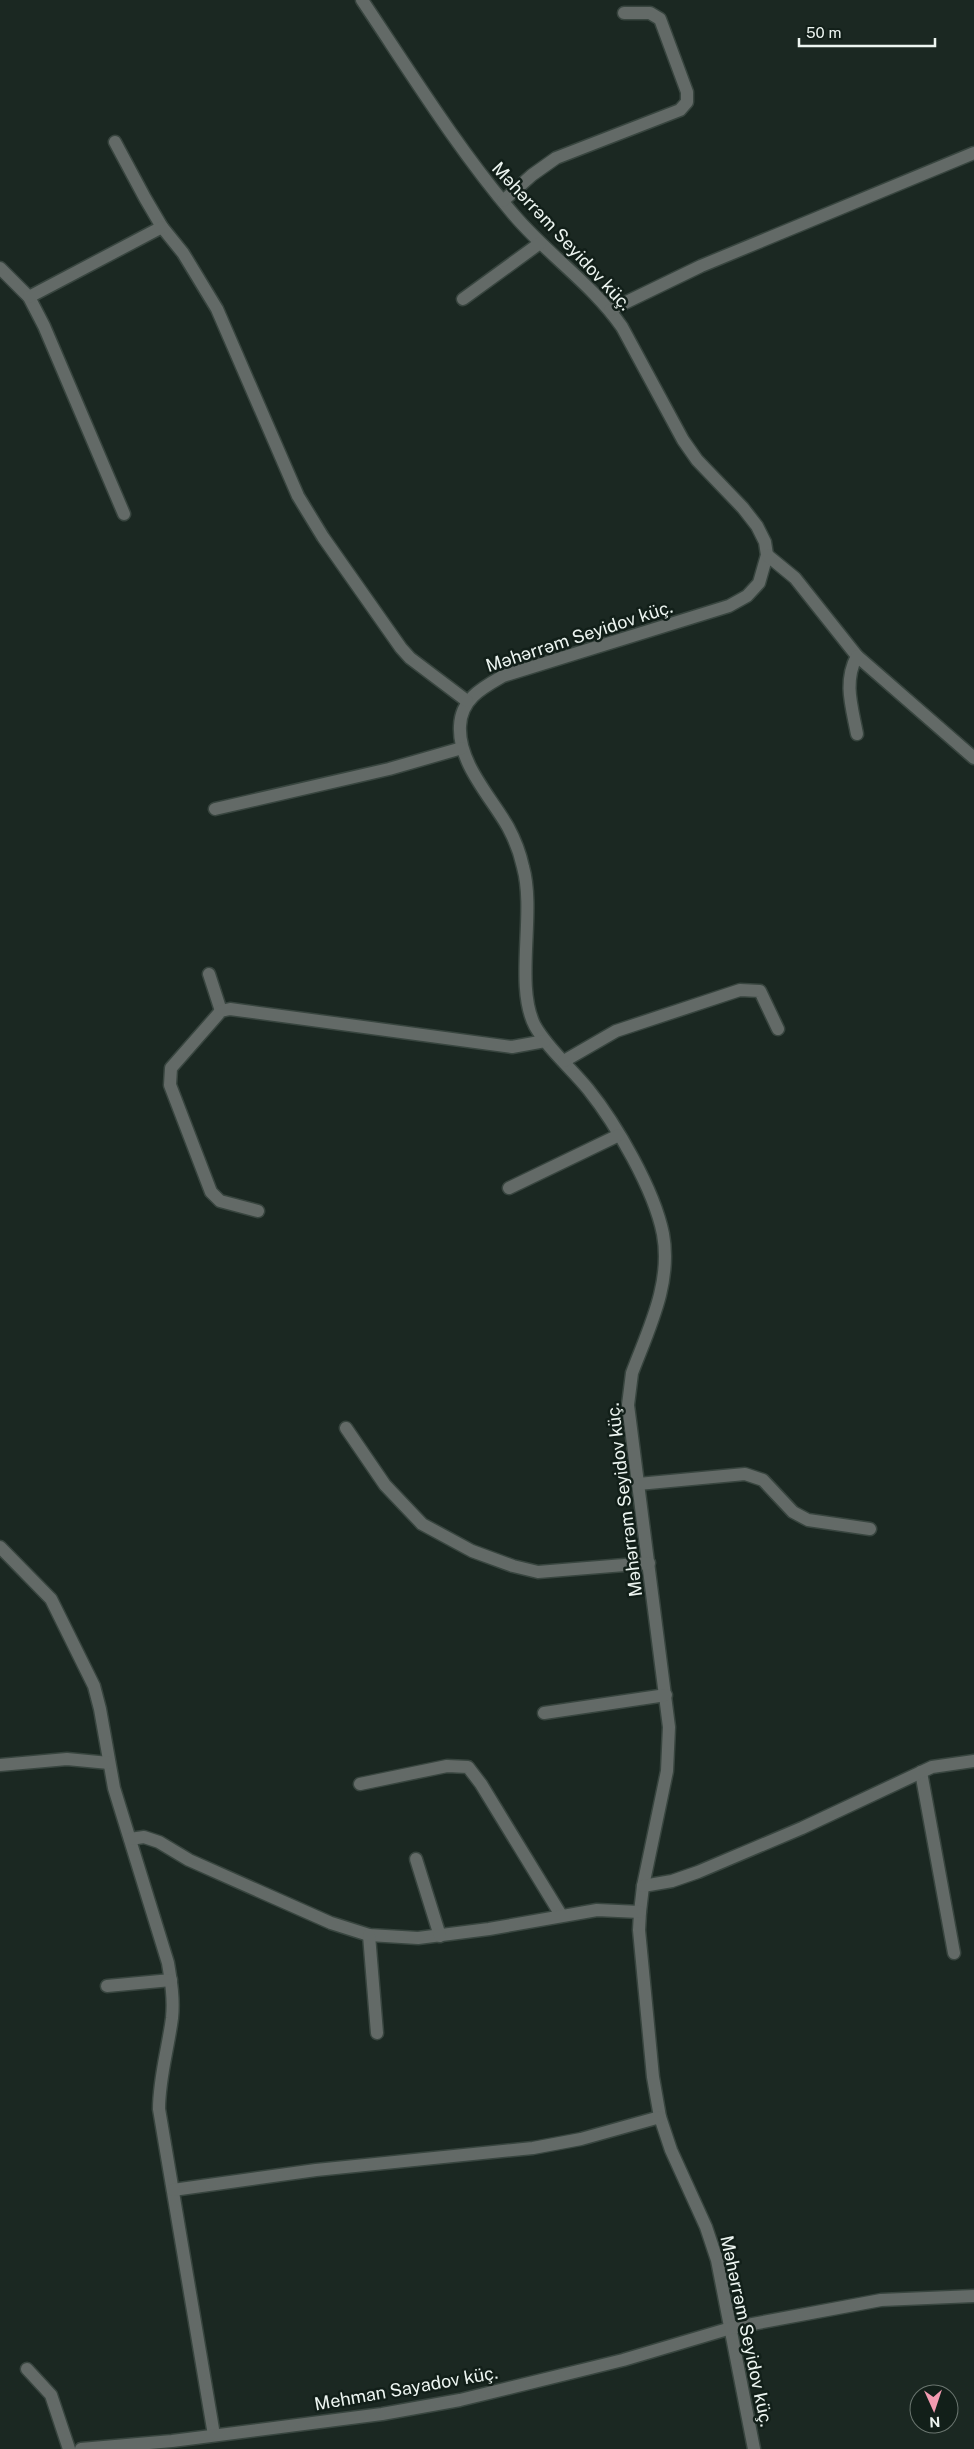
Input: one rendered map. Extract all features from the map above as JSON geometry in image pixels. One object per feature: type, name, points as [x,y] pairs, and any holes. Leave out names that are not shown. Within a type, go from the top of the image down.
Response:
[{"type":"street","name":"Məhərrəm Seyidov küç.","points":[[362,0],[476,168],[540,243],[610,310],[622,327],[683,440],[697,460],[743,508],[757,526],[765,542],[767,555],[764,571],[759,582],[747,596],[729,606],[503,676],[482,687],[467,701],[460,716],[462,748],[508,828],[517,846],[524,869],[527,888],[527,994],[535,1025],[545,1041],[564,1061],[606,1113],[640,1174],[656,1211],[662,1233],[665,1254],[663,1287],[632,1373],[628,1404],[669,1727],[667,1771],[643,1886],[639,1930],[652,2068],[660,2117],[671,2150],[706,2227],[717,2260],[754,2449]]},
{"type":"street","points":[[503,201],[532,175],[556,158],[680,110],[688,102],[687,92],[660,19],[650,14],[624,13]]},
{"type":"street","points":[[115,142],[162,226],[183,253],[217,309],[298,496],[323,537],[401,648],[410,658],[467,701]]},
{"type":"street","points":[[610,310],[701,266],[974,153]]},
{"type":"street","points":[[29,298],[162,226]]},
{"type":"street","points":[[463,299],[540,243]]},
{"type":"street","points":[[0,268],[29,298],[44,326],[124,514]]},
{"type":"street","points":[[767,555],[782,565],[795,578],[857,656],[974,758]]},
{"type":"street","points":[[857,656],[851,667],[848,686],[857,734]]},
{"type":"street","points":[[216,808],[389,769],[462,748]]},
{"type":"street","points":[[209,974],[222,1011]]},
{"type":"street","points":[[564,1061],[616,1031],[740,990],[760,991],[778,1029]]},
{"type":"street","points":[[258,1212],[220,1201],[211,1192],[170,1085],[171,1068],[222,1011],[230,1009],[512,1047],[545,1041]]},
{"type":"street","points":[[509,1188],[619,1135]]},
{"type":"street","points":[[346,1428],[385,1486],[422,1524],[472,1551],[513,1566],[538,1572],[649,1563]]},
{"type":"street","points":[[638,1484],[745,1474],[763,1480],[793,1512],[808,1520],[870,1529]]},
{"type":"street","points":[[0,1547],[51,1599],[94,1686],[100,1709],[108,1763],[168,1964],[171,1980],[172,2018],[159,2088],[162,2127],[214,2435]]},
{"type":"street","points":[[544,1713],[666,1695]]},
{"type":"street","points":[[0,1765],[66,1759],[108,1763]]},
{"type":"street","points":[[643,1886],[672,1881],[698,1872],[802,1828],[932,1767],[974,1761]]},
{"type":"street","points":[[360,1784],[447,1766],[468,1767],[481,1784],[560,1915]]},
{"type":"street","points":[[921,1772],[954,1953]]},
{"type":"street","points":[[130,1838],[144,1837],[159,1842],[189,1860],[225,1876],[332,1923],[369,1935],[390,1938],[440,1936],[597,1910],[640,1912]]},
{"type":"street","points":[[416,1859],[440,1936]]},
{"type":"street","points":[[369,1935],[377,2033]]},
{"type":"street","points":[[108,1986],[171,1980]]},
{"type":"street","points":[[173,2190],[316,2170],[533,2148],[581,2139],[660,2117]]},
{"type":"street","name":"Mehman Sayadov küç.","points":[[81,2449],[172,2445],[214,2435],[382,2414],[460,2400],[623,2360],[731,2328],[881,2300],[974,2296]]},
{"type":"street","points":[[27,2369],[51,2395],[69,2449]]}]
